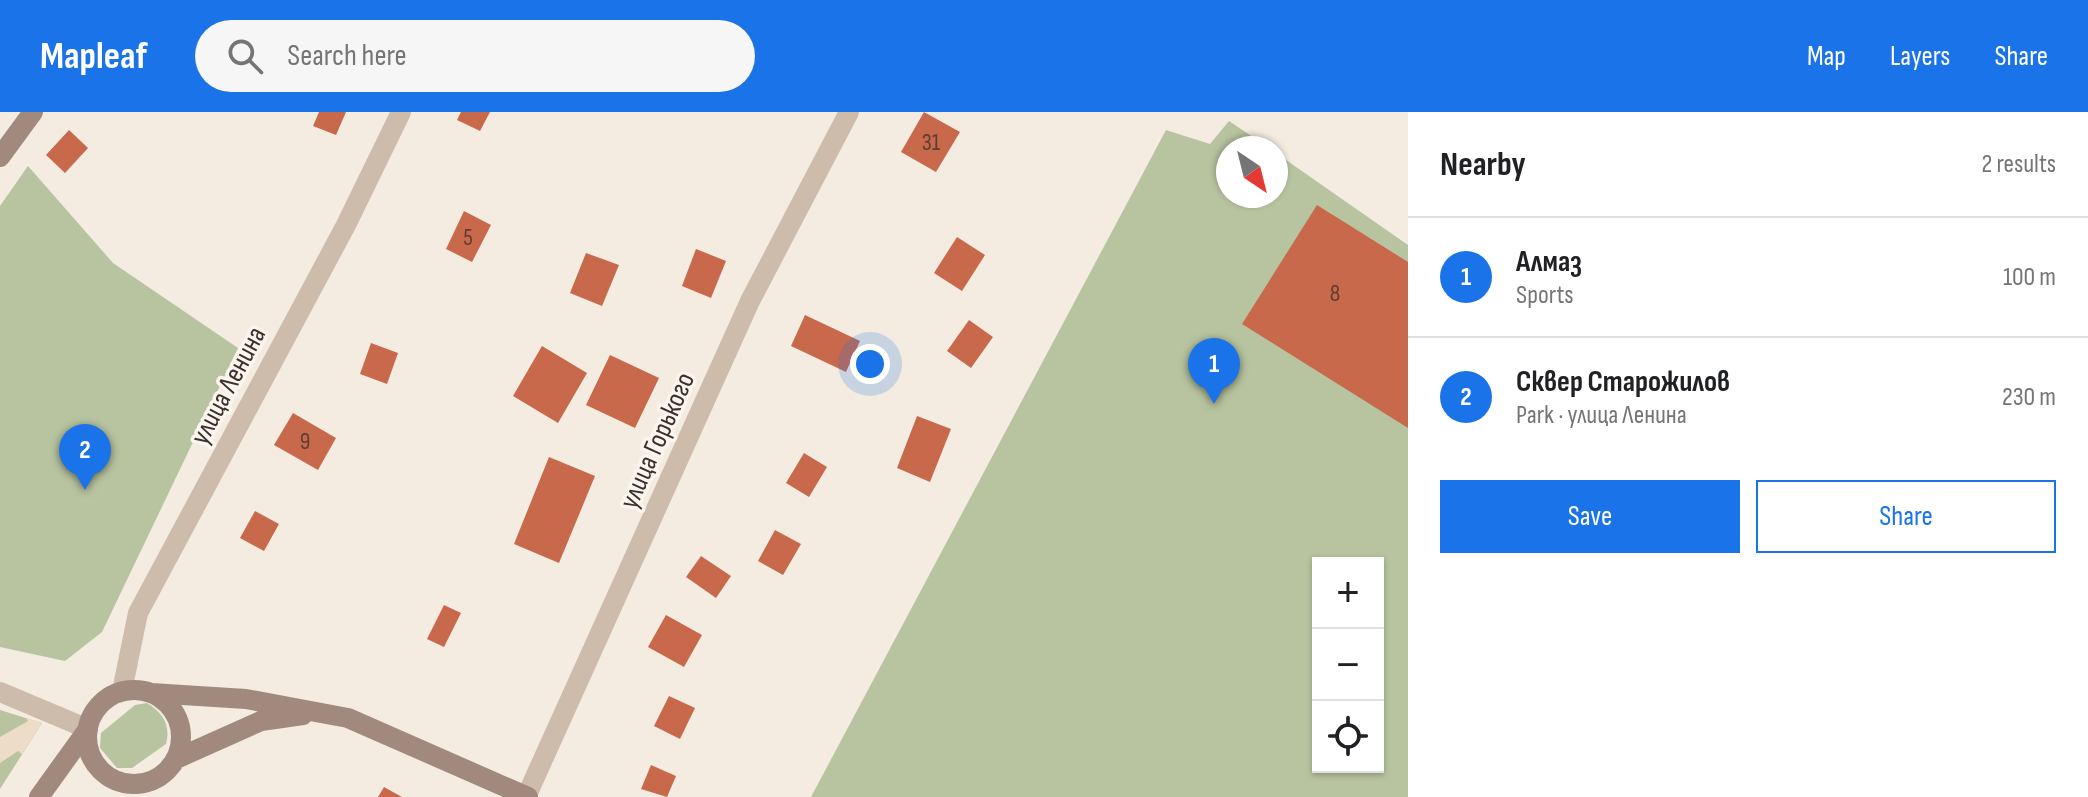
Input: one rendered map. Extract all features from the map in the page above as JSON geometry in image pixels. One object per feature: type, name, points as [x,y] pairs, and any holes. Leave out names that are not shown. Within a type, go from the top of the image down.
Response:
[{"type":"main road","points":[[0,157],[33,112]]},
{"type":"main road","points":[[39,797],[88,729],[99,705],[122,691],[246,699],[348,718],[527,797]]},
{"type":"main road","points":[[108,797],[167,772],[176,759],[181,744],[178,720],[165,701],[151,693]]},
{"type":"main road","points":[[176,759],[261,721],[322,712]]},
{"type":"main road","points":[[88,729],[89,750],[96,765],[122,783],[138,784]]},
{"type":"street","name":"улица Ленина","points":[[122,691],[138,613],[346,225],[401,112]]},
{"type":"street","name":"улица Горького","points":[[527,797],[750,301],[849,112]]},
{"type":"street","points":[[0,692],[88,729]]},
{"type":"green space","points":[[1229,121],[1251,136],[1217,136]]},
{"type":"green space","points":[[1166,130],[1210,144],[1216,137],[1216,208],[1288,208],[1288,161],[1408,245],[1408,797],[811,797]]},
{"type":"green space","points":[[28,166],[113,263],[238,348],[102,632],[65,661],[0,647],[0,206]]},
{"type":"green space","points":[[147,703],[164,720],[166,744],[132,768],[117,768],[100,748],[101,733],[135,705]]},
{"type":"green space","points":[[0,710],[42,723],[0,789]]},
{"type":"shaded area","points":[[26,718],[42,723],[22,754],[18,751],[0,763],[0,737],[28,721]]},
{"type":"building","points":[[319,112],[346,112],[336,135],[313,126]]},
{"type":"building","points":[[461,112],[490,112],[480,131],[457,120]]},
{"type":"building","points":[[924,112],[960,132],[936,172],[901,152]]},
{"type":"building","points":[[69,130],[88,148],[65,173],[46,155]]},
{"type":"building","points":[[1317,205],[1408,262],[1408,428],[1242,324]]},
{"type":"building","points":[[464,211],[491,225],[472,262],[446,249]]},
{"type":"building","points":[[957,237],[985,255],[962,291],[934,273]]},
{"type":"building","points":[[696,249],[726,261],[711,298],[682,286]]},
{"type":"building","points":[[586,253],[619,265],[602,306],[570,293]]},
{"type":"building","points":[[805,315],[860,341],[846,372],[791,346]]},
{"type":"building","points":[[969,320],[993,337],[971,368],[947,351]]},
{"type":"building","points":[[371,343],[398,353],[387,384],[360,374]]},
{"type":"building","points":[[542,346],[587,373],[558,423],[513,396]]},
{"type":"building","points":[[610,355],[659,378],[635,428],[586,405]]},
{"type":"building","points":[[293,413],[336,438],[318,470],[274,445]]},
{"type":"building","points":[[917,416],[951,429],[930,482],[897,468]]},
{"type":"building","points":[[804,453],[827,467],[809,497],[786,483]]},
{"type":"building","points":[[549,457],[595,476],[559,563],[514,544]]},
{"type":"building","points":[[255,511],[279,524],[264,551],[240,538]]},
{"type":"building","points":[[775,530],[801,544],[783,575],[758,561]]},
{"type":"building","points":[[701,556],[731,576],[716,598],[686,577]]},
{"type":"building","points":[[444,605],[461,613],[444,647],[427,639]]},
{"type":"building","points":[[666,615],[702,635],[684,667],[648,647]]},
{"type":"building","points":[[669,696],[695,708],[680,739],[654,726]]},
{"type":"building","points":[[651,765],[676,776],[667,797],[641,789]]},
{"type":"building","points":[[384,787],[402,797],[378,797]]},
{"type":"place","name":"Алмаз","points":[[1214,404]]},
{"type":"place","name":"Cквер Старожилов","points":[[85,490]]}]
